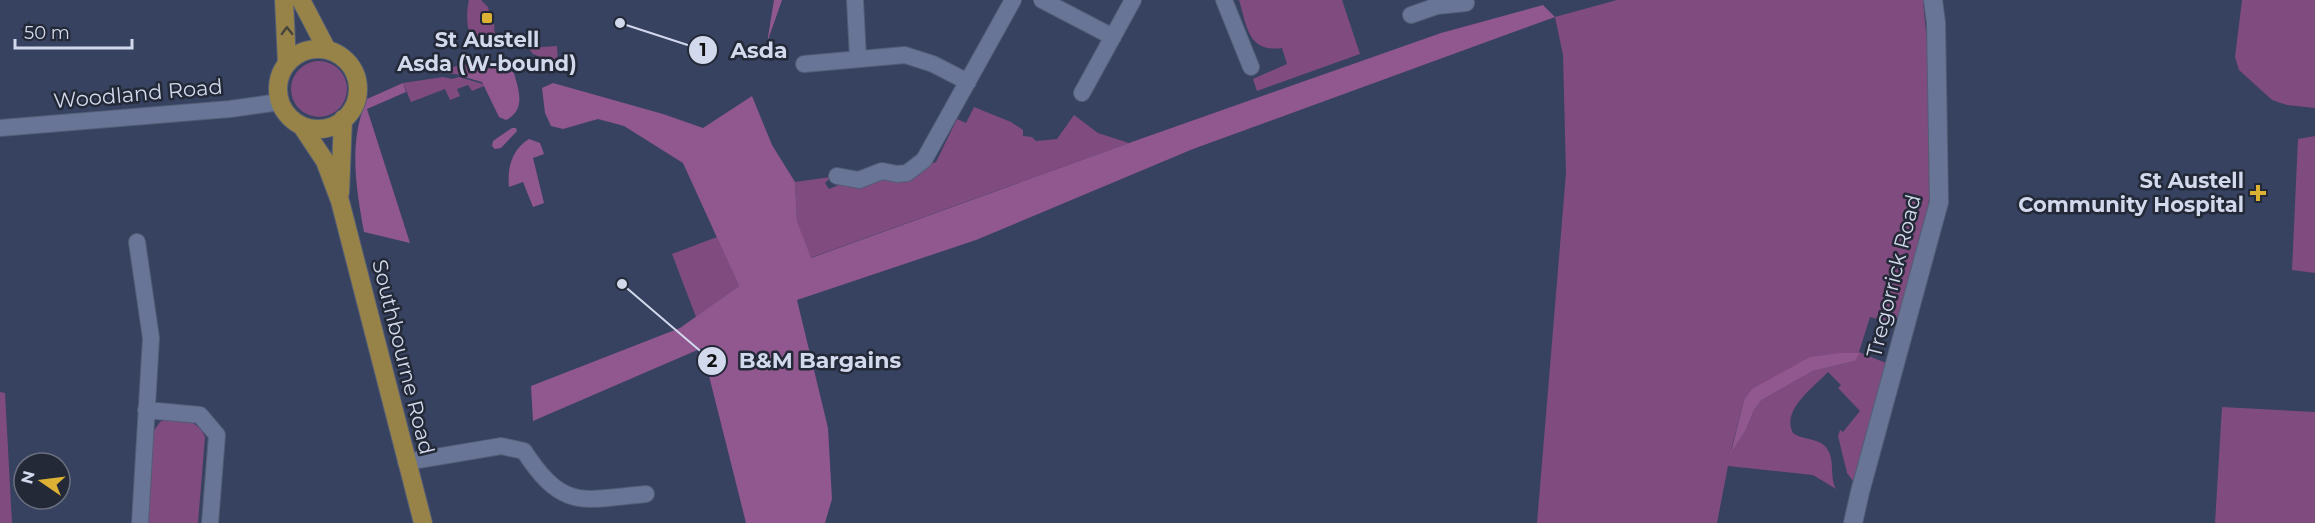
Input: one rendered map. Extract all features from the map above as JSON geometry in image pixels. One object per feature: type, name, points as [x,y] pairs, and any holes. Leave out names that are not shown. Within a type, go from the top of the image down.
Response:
[{"type":"highway","points":[[284,0],[287,63]]},
{"type":"highway","points":[[302,0],[327,50]]},
{"type":"highway","points":[[308,50],[327,50],[336,53],[347,61],[355,73],[357,96],[353,108],[343,119],[328,128],[314,129],[301,125],[290,117],[280,102],[279,81],[287,63],[293,57],[308,50]]},
{"type":"highway","name":"Southbourne Road","points":[[340,201],[343,119]]},
{"type":"highway","name":"Southbourne Road","points":[[301,125],[324,161],[340,201],[423,523]]},
{"type":"street","points":[[855,0],[858,58]]},
{"type":"street","points":[[837,176],[859,180],[876,172],[907,173],[917,167],[924,160],[1014,0]]},
{"type":"street","points":[[1042,0],[1113,37]]},
{"type":"street","points":[[1082,93],[1132,0]]},
{"type":"street","points":[[1224,0],[1251,67]]},
{"type":"street","name":"Tregorrick Road","points":[[1853,523],[1939,202],[1936,23],[1933,0]]},
{"type":"street","points":[[1412,15],[1437,3],[1466,3]]},
{"type":"street","points":[[804,64],[905,55],[933,64],[968,82]]},
{"type":"street","name":"Woodland Road","points":[[0,128],[230,109],[280,102]]},
{"type":"street","points":[[137,242],[151,338],[140,523]]},
{"type":"street","points":[[146,410],[200,416],[217,435],[210,523]]},
{"type":"street","points":[[406,462],[501,446],[524,452],[535,468],[559,492],[570,497],[582,500],[646,494]]},
{"type":"shaded area","points":[[469,0],[481,0],[488,7],[489,12],[484,12],[485,23],[494,24],[495,38],[488,46],[475,42],[471,38],[467,16]]},
{"type":"shaded area","points":[[774,0],[782,0],[767,43]]},
{"type":"shaded area","points":[[1239,0],[1342,0],[1360,54],[1257,91],[1253,79],[1287,64],[1282,48],[1262,46],[1251,36]]},
{"type":"shaded area","points":[[1617,0],[1923,0],[1932,125],[1927,216],[1897,324],[1870,317],[1859,352],[1886,363],[1853,481],[1847,473],[1838,436],[1840,430],[1843,432],[1860,411],[1838,388],[1841,385],[1828,372],[1800,400],[1791,416],[1790,424],[1793,433],[1818,441],[1826,448],[1831,459],[1836,489],[1813,475],[1728,466],[1717,523],[1537,523],[1566,173],[1563,55],[1555,17]],"holes":[[[1841,353],[1855,361],[1813,371],[1762,400],[1754,410],[1746,430],[1731,450],[1744,400]]]},
{"type":"shaded area","points":[[2242,0],[2315,0],[2315,108],[2287,105],[2272,100],[2239,70],[2235,57]]},
{"type":"shaded area","points":[[1543,5],[1555,17],[1193,149],[976,240],[797,300],[828,428],[832,499],[825,523],[746,523],[702,348],[533,421],[531,386],[680,328],[739,286],[683,163],[624,126],[598,119],[563,129],[551,126],[545,113],[542,88],[553,83],[663,114],[703,128],[752,96],[772,145],[795,182],[797,221],[811,258],[1441,33]]},
{"type":"shaded area","points":[[557,46],[558,64],[533,54],[528,48]]},
{"type":"shaded area","points":[[313,61],[325,61],[335,65],[343,73],[347,89],[343,105],[335,113],[325,117],[313,117],[303,113],[295,105],[291,95],[291,83],[295,73],[303,65]]},
{"type":"shaded area","points":[[465,64],[493,67],[465,75],[432,72]]},
{"type":"shaded area","points":[[493,67],[506,68],[514,73],[518,87],[519,105],[512,116],[506,120],[499,117],[482,82],[461,76]]},
{"type":"shaded area","points":[[443,77],[452,79],[459,77],[484,86],[472,91],[468,85],[457,89],[460,96],[450,100],[445,89],[411,102],[403,83]]},
{"type":"shaded area","points":[[403,83],[406,92],[367,109],[410,243],[364,232],[355,165],[357,131],[367,99]]},
{"type":"shaded area","points":[[974,107],[1011,122],[1023,130],[1023,136],[1032,137],[1036,141],[1057,139],[1074,115],[1098,133],[1129,143],[810,258],[797,221],[795,182],[831,177],[825,183],[829,189],[841,184],[881,179],[936,162],[957,119],[966,123]]},
{"type":"shaded area","points":[[512,128],[516,128],[517,131],[501,148],[495,149],[492,146],[493,141]]},
{"type":"shaded area","points":[[2315,136],[2315,273],[2292,270],[2298,139]]},
{"type":"shaded area","points":[[529,139],[540,143],[544,154],[533,158],[544,203],[533,207],[523,182],[509,187],[512,160],[518,148]]},
{"type":"shaded area","points":[[717,237],[739,286],[696,317],[672,254]]},
{"type":"shaded area","points":[[1859,353],[1855,361],[1813,371],[1762,400],[1731,452],[1744,400],[1752,389],[1810,357]]},
{"type":"shaded area","points":[[0,392],[5,393],[12,523],[0,523]]},
{"type":"shaded area","points":[[2222,407],[2315,412],[2315,523],[2215,523]]},
{"type":"shaded area","points":[[166,419],[194,424],[205,437],[198,523],[143,523],[153,432],[160,422]]},
{"type":"place","name":"St Austell Asda (W-bound)","points":[[487,18]]},
{"type":"place","name":"Asda","points":[[620,23]]},
{"type":"place","name":"St Austell Community Hospital","points":[[2258,193]]},
{"type":"place","name":"B&M Bargains","points":[[622,284]]}]
